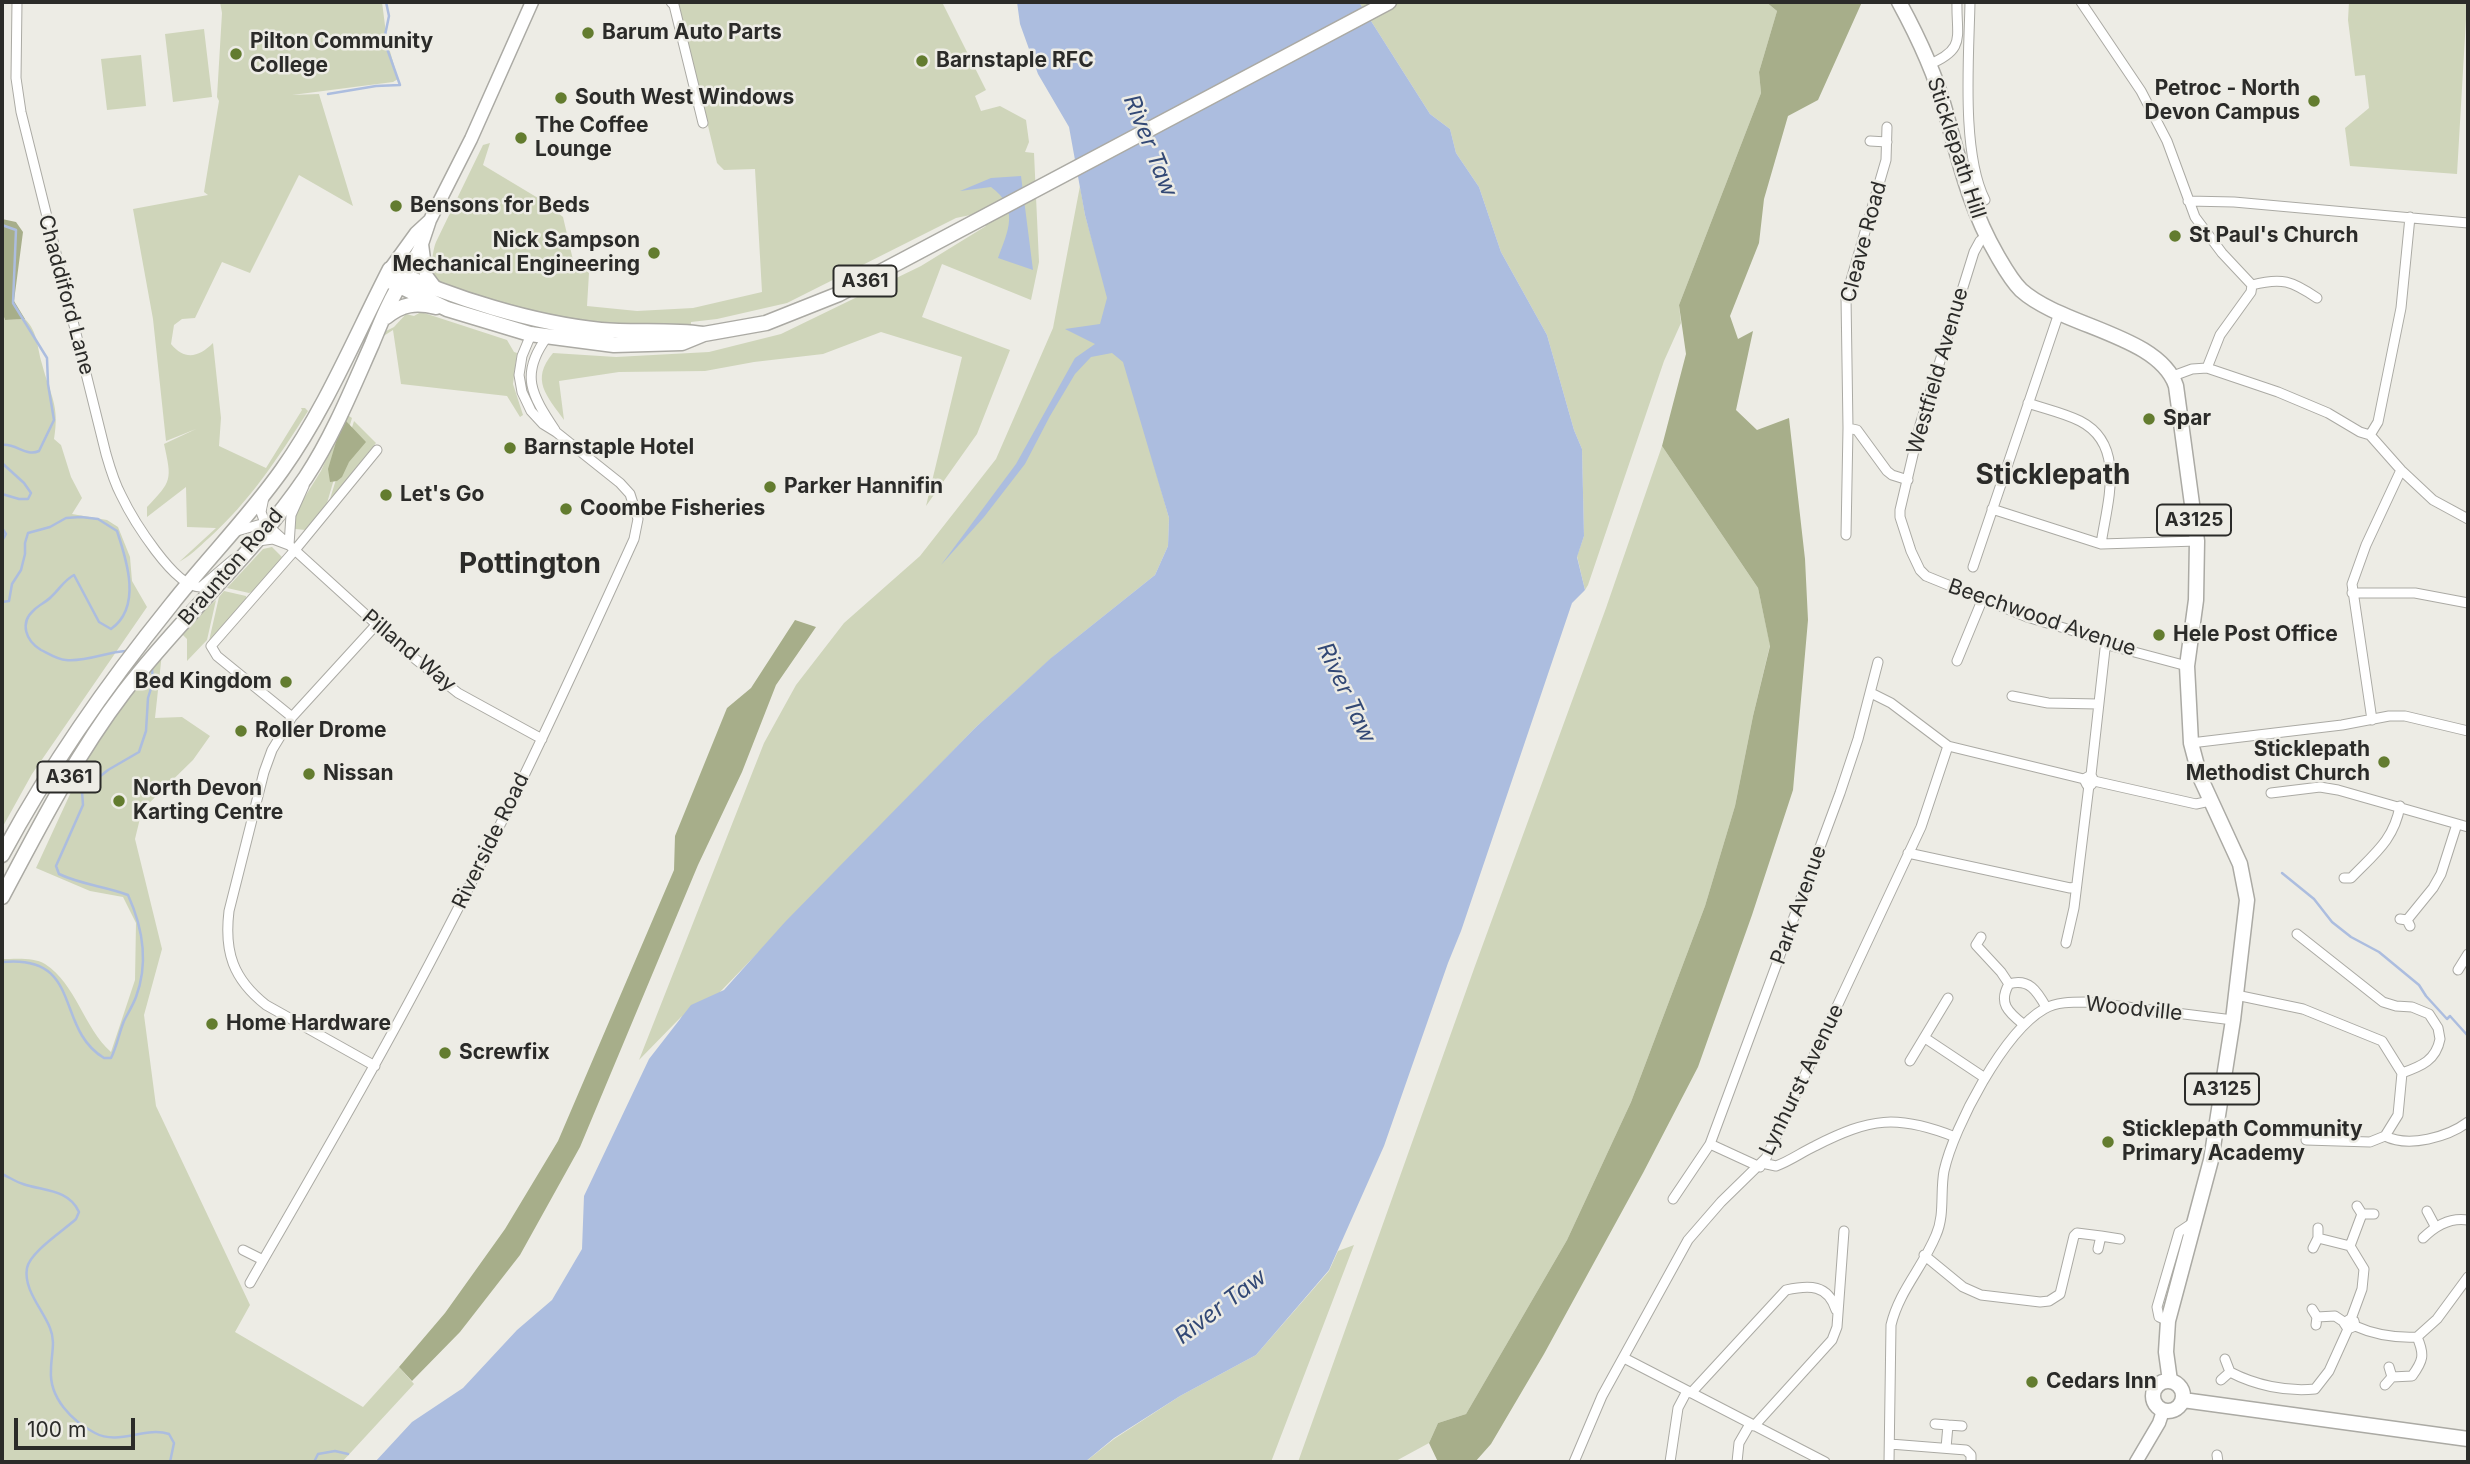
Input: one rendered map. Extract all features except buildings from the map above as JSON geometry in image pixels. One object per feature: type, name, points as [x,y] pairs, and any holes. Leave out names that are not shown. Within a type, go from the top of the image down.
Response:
[{"type":"main road","name":"Braunton Road","points":[[2,897],[62,788],[117,702],[147,664],[256,541],[306,476],[340,416],[381,323],[422,244],[430,220],[471,139],[532,2]]},
{"type":"main road","name":"A361","points":[[381,323],[397,309],[417,303],[547,338],[643,345],[682,343],[705,334],[766,323],[839,294],[1388,2]]},
{"type":"main road","points":[[1899,2],[1928,65]]},
{"type":"main road","name":"Sticklepath Hill","points":[[1928,65],[1944,107],[1968,194],[1986,236],[2008,274],[2021,290],[2035,300],[2059,313],[2143,348],[2173,376]]},
{"type":"main road","name":"Braunton Road","points":[[2,855],[71,740],[168,608],[264,495],[320,408],[387,274],[416,233],[430,220]]},
{"type":"main road","points":[[422,244],[426,275],[435,288]]},
{"type":"main road","name":"A361","points":[[387,274],[447,309]]},
{"type":"main road","name":"A361","points":[[402,281],[435,288],[544,321],[605,330],[705,334]]},
{"type":"main road","name":"A3125","points":[[2170,1381],[2166,1352],[2168,1321],[2211,1160],[2233,1020],[2247,900],[2237,855],[2200,777],[2191,743],[2187,666],[2196,600],[2197,541],[2182,416],[2173,376]]},
{"type":"main road","points":[[2170,1381],[2181,1388],[2183,1400],[2177,1409],[2168,1412],[2155,1403],[2154,1390],[2158,1385],[2170,1381]]},
{"type":"main road","points":[[2183,1400],[2468,1439]]},
{"type":"main road","points":[[2136,1462],[2163,1411]]},
{"type":"street","name":"Chaddiford Lane","points":[[16,2],[16,78],[21,112],[106,454],[122,498],[148,540],[187,584]]},
{"type":"street","points":[[671,2],[674,5],[704,123]]},
{"type":"street","name":"Sticklepath Hill","points":[[1928,65],[1943,58],[1956,46],[1957,2]]},
{"type":"street","points":[[1970,2],[1970,129],[1973,163],[1985,200]]},
{"type":"street","points":[[2081,2],[2141,91],[2167,141],[2195,217],[2208,236],[2252,285]]},
{"type":"street","name":"Cleave Road","points":[[1846,536],[1846,297],[1886,160],[1887,127]]},
{"type":"street","points":[[1870,141],[1887,142]]},
{"type":"street","points":[[2188,201],[2468,223]]},
{"type":"street","points":[[2370,435],[2378,422],[2401,308],[2410,217]]},
{"type":"street","name":"Westfield Avenue","points":[[1900,510],[1938,362],[1974,252],[1986,236]]},
{"type":"street","points":[[2252,285],[2287,281],[2318,298]]},
{"type":"street","points":[[2207,368],[2220,335],[2251,292],[2252,285]]},
{"type":"street","points":[[1973,567],[2059,313]]},
{"type":"street","points":[[530,334],[544,321]]},
{"type":"street","name":"Riverside Road","points":[[250,1283],[375,1066],[449,926],[542,739],[634,539],[638,519],[630,494],[556,432],[542,424],[531,411],[522,391],[519,375],[530,334]]},
{"type":"street","name":"Riverside Road","points":[[547,338],[531,364],[531,380],[533,393],[556,432]]},
{"type":"street","points":[[2173,376],[2192,369],[2207,368],[2289,396],[2370,435],[2433,500],[2468,519]]},
{"type":"street","points":[[2028,403],[2079,420],[2089,427],[2106,449],[2111,464],[2111,483],[2101,544]]},
{"type":"street","points":[[1848,428],[1857,430],[1887,471],[1908,480]]},
{"type":"street","points":[[292,717],[217,656],[211,646],[377,450]]},
{"type":"street","points":[[2372,720],[2352,584],[2366,545],[2401,470]]},
{"type":"street","points":[[292,548],[291,515],[302,493],[306,476]]},
{"type":"street","points":[[235,531],[267,524],[261,512],[264,495]]},
{"type":"street","points":[[1992,509],[2101,544],[2197,541]]},
{"type":"street","name":"Beechwood Avenue","points":[[1900,510],[1899,517],[1911,551],[1926,576],[2027,617],[2187,666]]},
{"type":"street","name":"Pilland Way","points":[[267,524],[376,625],[458,693],[542,739]]},
{"type":"street","points":[[256,541],[273,539],[292,548]]},
{"type":"street","points":[[187,584],[201,587],[231,560],[243,556]]},
{"type":"street","points":[[168,608],[176,585],[174,570],[199,572]]},
{"type":"street","points":[[2352,593],[2415,593],[2468,603]]},
{"type":"street","points":[[1957,661],[1983,598]]},
{"type":"street","points":[[375,1066],[258,999],[241,981],[229,953],[226,934],[229,911],[272,750],[292,717],[376,625]]},
{"type":"street","points":[[2066,943],[2074,908],[2105,642]]},
{"type":"street","name":"Park Avenue","points":[[1673,1199],[1710,1144],[1840,793],[1878,662]]},
{"type":"street","points":[[1871,692],[1948,746],[2196,804],[2210,801]]},
{"type":"street","points":[[2012,696],[2048,703],[2098,704]]},
{"type":"street","points":[[2191,743],[2389,716],[2406,716],[2468,731]]},
{"type":"street","name":"Lynhurst Avenue","points":[[1574,1462],[1602,1395],[1688,1240],[1721,1202],[1761,1165],[1773,1147],[1921,827],[1948,746]]},
{"type":"street","points":[[2278,796],[2320,787],[2400,806],[2468,827]]},
{"type":"street","points":[[2349,881],[2390,837],[2397,826],[2400,806]]},
{"type":"street","points":[[2405,922],[2441,874],[2457,824]]},
{"type":"street","points":[[1908,853],[2070,888],[2076,887]]},
{"type":"street","points":[[2312,930],[2300,937],[2374,996],[2396,1006],[2422,1010],[2433,1020],[2440,1039],[2434,1057],[2402,1073]]},
{"type":"street","points":[[1981,937],[1976,945],[2009,984]]},
{"type":"street","points":[[2458,970],[2468,954]]},
{"type":"street","points":[[2009,984],[2030,984],[2046,1007]]},
{"type":"street","points":[[2009,984],[2003,999],[2005,1007],[2022,1024]]},
{"type":"street","points":[[2236,995],[2303,1009],[2382,1041],[2402,1073],[2398,1115],[2385,1136],[2370,1142],[2306,1140]]},
{"type":"street","points":[[1910,1061],[1948,999]]},
{"type":"street","name":"Woodville","points":[[1889,1462],[1891,1325],[1895,1308],[1937,1234],[1944,1174],[1955,1137],[1985,1078],[2022,1024],[2046,1007],[2066,1002],[2086,1002],[2233,1020]]},
{"type":"street","points":[[1925,1038],[1985,1078]]},
{"type":"street","points":[[1710,1144],[1761,1165],[1776,1166],[1855,1127],[1886,1121],[1920,1124],[1955,1137]]},
{"type":"street","points":[[2385,1136],[2394,1141],[2406,1142],[2426,1139],[2449,1132],[2468,1122]]},
{"type":"street","points":[[1773,1147],[1792,1158]]},
{"type":"street","points":[[2350,1246],[2360,1210],[2374,1214]]},
{"type":"street","points":[[2427,1211],[2435,1226]]},
{"type":"street","points":[[2423,1238],[2435,1226],[2450,1221],[2468,1220]]},
{"type":"street","points":[[1737,1462],[1740,1443],[1752,1425],[1832,1340],[1838,1315],[1844,1231]]},
{"type":"street","points":[[1924,1255],[1963,1287],[1981,1295],[2040,1302],[2049,1301],[2060,1294],[2074,1236],[2082,1232],[2120,1239]]},
{"type":"street","points":[[2225,1359],[2230,1372],[2249,1382],[2297,1391],[2315,1389],[2329,1371],[2350,1324],[2362,1289],[2364,1269],[2350,1246],[2318,1233],[2313,1248]]},
{"type":"street","points":[[2098,1249],[2101,1236]]},
{"type":"street","points":[[243,1250],[263,1260]]},
{"type":"street","points":[[2315,1317],[2335,1316],[2370,1332],[2397,1338],[2417,1337],[2465,1289],[2468,1277]]},
{"type":"street","points":[[1670,1462],[1678,1408],[1689,1392],[1786,1290],[1805,1286],[1821,1289],[1832,1298],[1838,1315]]},
{"type":"street","points":[[2385,1385],[2391,1372],[2412,1376],[2422,1363],[2424,1351],[2417,1337]]},
{"type":"street","points":[[1624,1358],[1814,1460],[1825,1462]]},
{"type":"street","points":[[2221,1380],[2230,1372]]},
{"type":"street","points":[[1935,1424],[1962,1426]]},
{"type":"street","points":[[1946,1448],[1948,1425]]},
{"type":"street","points":[[1890,1444],[1966,1450],[1971,1455],[1971,1462]]},
{"type":"green space","points":[[220,2],[382,2],[387,41],[398,79],[393,82],[292,95],[319,94],[353,206],[299,175],[250,273],[222,262],[195,318],[182,319],[174,325],[171,344],[182,353],[197,354],[213,343],[221,418],[219,446],[266,468],[301,408],[308,411],[238,509],[202,545],[179,562],[216,528],[187,527],[186,487],[147,517],[147,507],[168,479],[164,444],[196,429],[166,441],[153,319],[133,209],[208,195],[204,192],[219,101],[217,97],[222,13]]},
{"type":"green space","points":[[678,2],[942,2],[986,90],[975,96],[981,111],[1000,106],[1026,120],[1029,142],[1025,152],[1034,153],[1039,262],[1031,300],[942,264],[922,317],[1010,350],[977,434],[926,506],[962,357],[881,332],[823,354],[705,371],[619,372],[559,381],[564,420],[544,388],[543,371],[553,353],[616,357],[709,352],[781,334],[921,266],[986,226],[980,213],[956,218],[787,303],[717,319],[691,322],[691,328],[654,329],[560,321],[442,286],[431,275],[436,242],[483,145],[490,143],[483,165],[543,201],[563,217],[573,260],[589,273],[587,306],[637,311],[693,308],[762,292],[755,169],[724,170],[717,163]]},
{"type":"green space","points":[[1025,2],[1039,2],[1045,34],[1058,62],[1094,122],[1116,223],[1113,253],[1129,309],[1131,331],[1124,335],[1117,333],[1169,518],[1168,546],[1155,575],[1055,655],[976,727],[720,992],[721,1011],[744,1003],[728,1031],[675,1193],[636,1271],[573,1336],[549,1368],[452,1462],[385,1462],[415,1427],[470,1390],[520,1335],[559,1303],[588,1247],[593,1198],[657,1062],[682,1016],[639,1060],[764,743],[796,685],[844,623],[920,556],[996,459],[1053,328],[1080,186],[1085,215],[1111,307],[1114,297],[1073,122],[1045,69]]},
{"type":"green space","points":[[1359,2],[1766,2],[1777,11],[1759,72],[1761,93],[1679,305],[1681,323],[1664,361],[1585,590],[1577,556],[1584,536],[1582,449],[1547,335],[1501,252],[1479,187],[1456,153],[1450,129],[1430,114]]},
{"type":"green space","points":[[1766,2],[1862,2],[1818,100],[1788,116],[1764,199],[1759,243],[1730,316],[1738,339],[1753,331],[1736,410],[1757,430],[1789,418],[1805,559],[1808,620],[1793,790],[1698,1067],[1643,1173],[1544,1354],[1491,1444],[1475,1462],[1438,1462],[1429,1443],[1438,1423],[1466,1414],[1567,1240],[1631,1102],[1705,906],[1735,806],[1770,646],[1758,588],[1662,446],[1686,354],[1679,305],[1761,93],[1759,72],[1777,11]]},
{"type":"green space","points":[[2349,2],[2467,2],[2457,174],[2350,166],[2345,128],[2369,108],[2365,75],[2355,76],[2348,20]]},
{"type":"green space","points":[[204,29],[212,97],[173,102],[165,34]]},
{"type":"green space","points":[[141,55],[146,106],[107,110],[101,59]]},
{"type":"green space","points":[[2,219],[16,222],[23,232],[14,301],[25,319],[5,320],[2,311]]},
{"type":"green space","points":[[2,311],[5,320],[25,319],[35,334],[55,409],[54,439],[61,445],[71,477],[82,498],[72,514],[107,520],[118,527],[130,557],[132,581],[147,607],[32,774],[2,828]]},
{"type":"green space","points":[[421,312],[507,340],[517,353],[513,384],[523,415],[520,417],[507,396],[401,384],[393,330],[382,337],[384,332],[394,327],[406,314],[414,316]]},
{"type":"green space","points":[[346,414],[352,418],[327,503],[306,530],[295,529],[293,526],[296,511],[321,471]]},
{"type":"green space","points":[[346,421],[366,442],[349,462],[342,477],[330,482],[328,469],[341,425]]},
{"type":"green space","points":[[354,421],[376,443],[330,500],[330,499]]},
{"type":"green space","points":[[1662,446],[1758,588],[1770,645],[1735,806],[1705,906],[1631,1102],[1567,1240],[1466,1414],[1438,1423],[1429,1443],[1394,1462],[1298,1462],[1606,608]]},
{"type":"green space","points":[[272,547],[282,557],[254,591],[249,593],[227,588],[263,549]]},
{"type":"green space","points":[[224,591],[246,596],[247,599],[209,641],[219,597]]},
{"type":"green space","points":[[216,600],[207,640],[187,661],[187,639],[180,632]]},
{"type":"green space","points":[[795,620],[816,627],[776,685],[742,772],[698,865],[580,1147],[520,1255],[460,1332],[412,1381],[399,1367],[445,1313],[505,1229],[558,1141],[674,870],[675,836],[727,708],[751,688]]},
{"type":"green space","points":[[162,653],[155,718],[182,717],[210,736],[193,760],[142,810],[135,839],[162,949],[144,1015],[156,1106],[250,1305],[235,1332],[363,1407],[399,1367],[414,1384],[342,1462],[2,1462],[2,959],[35,960],[56,973],[111,1052],[135,980],[136,923],[123,897],[90,891],[36,868],[83,766],[126,697]]},
{"type":"green space","points":[[1354,1245],[1271,1462],[1085,1462],[1114,1439],[1180,1396],[1256,1355],[1329,1271],[1338,1251]]},
{"type":"water","name":"River Taw","points":[[1017,2],[1359,2],[1430,114],[1450,129],[1456,153],[1479,187],[1501,252],[1547,335],[1582,449],[1584,536],[1577,557],[1585,590],[1572,603],[1461,931],[1384,1146],[1329,1270],[1256,1355],[1180,1396],[1114,1438],[1085,1462],[375,1462],[412,1422],[463,1388],[517,1330],[552,1300],[582,1249],[584,1196],[649,1059],[691,1005],[724,990],[785,922],[976,727],[1051,658],[1155,575],[1168,546],[1169,518],[1123,362],[1112,353],[1091,357],[1075,374],[1025,464],[984,517],[941,565],[1016,464],[1075,358],[1095,344],[1065,329],[1100,324],[1107,298],[1085,215],[1069,127],[1038,74],[1020,24]]},
{"type":"water","points":[[1021,176],[1033,270],[998,258],[1009,220],[1006,203],[1000,195],[991,187],[960,191],[991,178]]},
{"type":"waterway","points":[[328,94],[400,85],[384,40],[389,16],[386,2]]},
{"type":"waterway","points":[[2,225],[16,230],[13,303],[47,358],[54,420],[39,451],[30,452],[2,445]]},
{"type":"waterway","points":[[2,463],[31,493],[28,499],[2,494]]},
{"type":"waterway","points":[[2,602],[9,601],[12,584],[21,570],[28,533],[50,527],[66,518],[98,519],[117,531],[128,569],[129,596],[121,620],[111,629],[99,622],[74,575],[29,615],[26,632],[31,642],[41,650],[63,660],[81,660],[126,651]]},
{"type":"waterway","points":[[2,528],[6,534],[2,541]]},
{"type":"waterway","points":[[2,962],[28,963],[46,969],[57,981],[78,1029],[89,1045],[104,1058],[111,1058],[140,984],[143,958],[141,933],[128,895],[68,878],[59,874],[56,866],[83,805],[82,791],[108,770],[139,752],[146,731],[148,698],[153,682],[152,669]]},
{"type":"waterway","points":[[2282,873],[2314,899],[2332,922],[2351,937],[2379,952],[2419,985],[2447,1019],[2450,1016],[2468,1036]]},
{"type":"waterway","points":[[2,1174],[20,1183],[62,1195],[75,1204],[79,1212],[76,1219],[34,1255],[27,1268],[28,1284],[52,1333],[51,1380],[58,1399],[78,1422],[104,1436],[113,1438],[151,1432],[169,1434],[174,1443],[170,1462]]},
{"type":"waterway","points":[[314,1462],[318,1454],[335,1451],[348,1454]]},
{"type":"place","name":"Barum Auto Parts","points":[[588,33]]},
{"type":"place","name":"Pilton Community College","points":[[236,54]]},
{"type":"place","name":"Barnstaple RFC","points":[[922,61]]},
{"type":"place","name":"South West Windows","points":[[561,98]]},
{"type":"place","name":"Petroc - North Devon Campus","points":[[2314,101]]},
{"type":"place","name":"The Coffee Lounge","points":[[521,138]]},
{"type":"place","name":"Bensons for Beds","points":[[396,206]]},
{"type":"place","name":"St Paul's Church","points":[[2175,236]]},
{"type":"place","name":"Nick Sampson Mechanical Engineering","points":[[654,253]]},
{"type":"place","name":"Spar","points":[[2149,419]]},
{"type":"place","name":"Barnstaple Hotel","points":[[510,448]]},
{"type":"place","name":"Parker Hannifin","points":[[770,487]]},
{"type":"place","name":"Let's Go","points":[[386,495]]},
{"type":"place","name":"Coombe Fisheries","points":[[566,509]]},
{"type":"place","name":"Hele Post Office","points":[[2159,635]]},
{"type":"place","name":"Bed Kingdom","points":[[286,682]]},
{"type":"place","name":"Roller Drome","points":[[241,731]]},
{"type":"place","name":"Sticklepath Methodist Church","points":[[2384,762]]},
{"type":"place","name":"Nissan","points":[[309,774]]},
{"type":"place","name":"North Devon Karting Centre","points":[[119,801]]},
{"type":"place","name":"Home Hardware","points":[[212,1024]]},
{"type":"place","name":"Screwfix","points":[[445,1053]]},
{"type":"place","name":"Sticklepath Community Primary Academy","points":[[2108,1142]]},
{"type":"place","name":"Cedars Inn","points":[[2032,1382]]},
{"type":"district","name":"Sticklepath","points":[[2053,476]]},
{"type":"district","name":"Pottington","points":[[530,565]]}]
